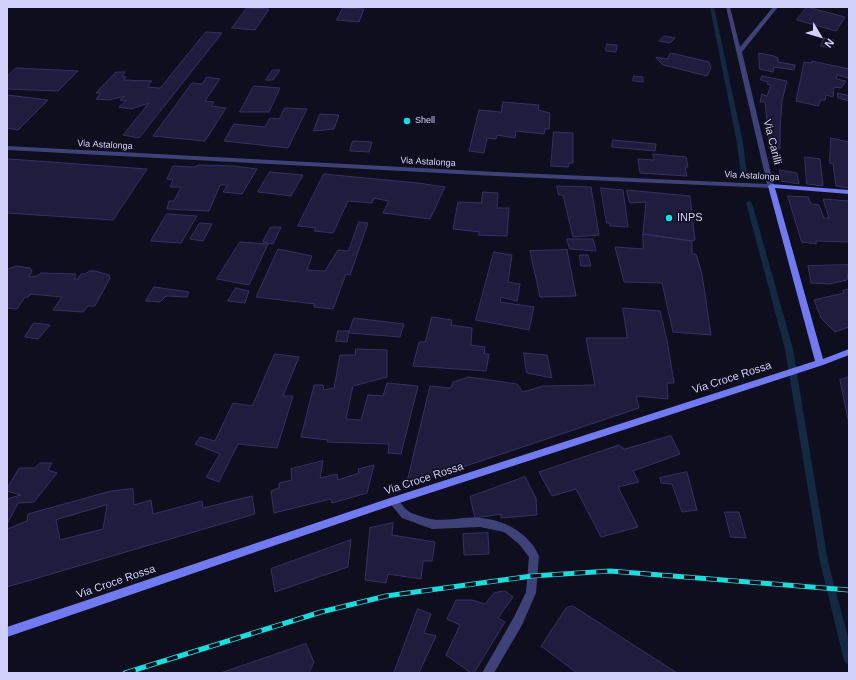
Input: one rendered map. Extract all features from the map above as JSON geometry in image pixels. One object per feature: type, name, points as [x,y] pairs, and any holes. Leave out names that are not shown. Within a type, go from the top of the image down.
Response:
[{"type":"main road","name":"Via Astalonga","points":[[771,186],[849,192]]},
{"type":"main road","name":"Via Carilli","points":[[771,186],[820,363]]},
{"type":"main road","name":"Via Croce Rossa","points":[[7,632],[393,501],[820,363],[849,352]]},
{"type":"street","name":"Via Carilli","points":[[728,7],[771,186]]},
{"type":"street","points":[[739,52],[776,7]]},
{"type":"street","name":"Via Astalonga","points":[[7,148],[496,174],[771,186]]},
{"type":"street","points":[[393,501],[405,515],[432,524],[480,522],[506,528],[523,541],[534,556],[532,593],[488,673]]},
{"type":"building","points":[[807,7],[845,17],[836,31],[797,20]]},
{"type":"building","points":[[247,8],[269,9],[255,30],[232,28]]},
{"type":"building","points":[[343,8],[364,9],[359,22],[337,20]]},
{"type":"building","points":[[206,32],[222,33],[139,138],[123,135],[149,103],[131,109],[119,107],[126,101],[120,100],[125,96],[109,100],[96,99],[101,93],[96,93],[116,72],[125,72],[122,76],[126,77],[124,80],[152,81],[147,87],[160,88]]},
{"type":"building","points":[[664,36],[675,38],[670,43],[659,41]]},
{"type":"building","points":[[824,38],[834,40],[831,48],[821,46]]},
{"type":"building","points":[[607,44],[617,45],[616,52],[606,51]]},
{"type":"building","points":[[671,53],[709,62],[711,68],[707,76],[663,65],[656,58],[667,59]]},
{"type":"building","points":[[759,53],[774,56],[778,58],[778,62],[795,65],[794,70],[774,67],[773,72],[760,69]]},
{"type":"building","points":[[812,61],[849,69],[849,78],[837,75],[836,79],[846,81],[841,88],[834,87],[833,97],[826,95],[825,100],[821,100],[818,106],[796,101],[804,62],[812,63]]},
{"type":"building","points":[[16,68],[78,71],[58,91],[7,89],[7,77]]},
{"type":"building","points":[[273,70],[280,70],[273,80],[266,80]]},
{"type":"building","points":[[634,76],[643,77],[643,82],[633,81]]},
{"type":"building","points":[[762,76],[787,81],[782,101],[780,149],[772,148],[769,141],[765,102],[760,102],[762,94],[767,96],[771,85],[767,84],[768,82],[761,80]]},
{"type":"building","points":[[207,77],[220,79],[205,101],[214,102],[211,106],[226,108],[205,141],[153,136],[192,83],[202,84]]},
{"type":"building","points":[[254,86],[280,88],[269,112],[240,112]]},
{"type":"building","points":[[838,93],[849,96],[849,101],[838,98]]},
{"type":"building","points":[[7,95],[48,100],[18,130],[7,128]]},
{"type":"building","points":[[503,102],[539,105],[538,110],[550,113],[549,129],[545,129],[544,134],[516,131],[515,138],[497,135],[496,139],[487,138],[484,153],[469,151],[479,110],[501,112]]},
{"type":"building","points":[[285,108],[307,109],[288,148],[224,141],[234,124],[265,127],[270,118],[279,119]]},
{"type":"building","points":[[320,114],[339,115],[334,129],[314,131]]},
{"type":"building","points":[[554,132],[573,133],[573,163],[569,163],[568,167],[551,166]]},
{"type":"building","points":[[831,138],[849,142],[849,188],[836,186],[833,164],[830,163]]},
{"type":"building","points":[[613,140],[656,144],[655,151],[612,147]]},
{"type":"building","points":[[353,141],[372,142],[369,152],[350,151]]},
{"type":"building","points":[[653,154],[686,157],[688,167],[685,167],[687,176],[640,173],[638,159],[654,160]]},
{"type":"building","points":[[805,157],[820,159],[823,186],[807,184]]},
{"type":"building","points":[[9,159],[147,169],[113,220],[7,213],[7,161]]},
{"type":"building","points":[[199,165],[233,166],[257,169],[242,194],[223,192],[228,185],[220,185],[209,211],[167,209],[169,201],[174,201],[181,187],[170,187],[173,180],[167,179],[173,166],[194,167]]},
{"type":"building","points":[[780,170],[797,173],[799,184],[781,181]]},
{"type":"building","points":[[270,172],[303,175],[291,196],[258,192]]},
{"type":"building","points":[[324,174],[445,187],[430,219],[383,213],[389,201],[374,198],[372,203],[348,201],[333,233],[314,231],[316,228],[298,226]]},
{"type":"building","points":[[557,186],[591,187],[599,235],[573,237],[563,195],[559,195]]},
{"type":"building","points":[[601,188],[623,190],[628,227],[610,226],[610,223],[607,223]]},
{"type":"building","name":"INPS","points":[[627,190],[690,196],[695,240],[692,241],[643,234],[646,202],[630,203]]},
{"type":"building","points":[[483,192],[498,193],[497,208],[509,208],[507,236],[478,235],[480,232],[453,229],[458,202],[481,203]]},
{"type":"building","points":[[788,196],[808,197],[811,204],[819,205],[824,218],[829,218],[823,199],[849,201],[849,242],[816,241],[816,244],[802,242]]},
{"type":"building","points":[[167,214],[197,216],[181,243],[151,241]]},
{"type":"building","points":[[359,222],[368,223],[350,275],[346,274],[333,309],[314,307],[315,304],[256,297],[278,249],[312,256],[307,270],[325,271],[338,250],[348,251]]},
{"type":"building","points":[[200,223],[212,224],[203,241],[190,239]]},
{"type":"building","points":[[271,227],[281,227],[273,244],[263,242]]},
{"type":"building","points":[[643,234],[692,241],[692,254],[696,254],[702,274],[711,335],[673,332],[662,283],[624,282],[615,247],[643,249]]},
{"type":"building","points":[[567,239],[593,239],[596,251],[570,249]]},
{"type":"building","points":[[240,242],[268,244],[249,285],[217,279]]},
{"type":"building","points":[[567,250],[576,296],[540,297],[530,251]]},
{"type":"building","points":[[494,252],[512,255],[508,282],[520,284],[517,301],[501,297],[500,302],[534,307],[529,330],[476,320]]},
{"type":"building","points":[[580,255],[588,255],[591,266],[581,266]]},
{"type":"building","points":[[849,265],[847,280],[829,284],[811,283],[808,266]]},
{"type":"building","points":[[16,266],[30,268],[32,271],[29,277],[37,276],[41,273],[76,274],[74,279],[78,279],[81,274],[95,271],[109,275],[110,278],[95,306],[88,306],[83,312],[53,310],[62,297],[31,294],[28,297],[25,297],[17,309],[7,308],[7,270]]},
{"type":"building","points":[[154,287],[189,292],[187,297],[166,296],[160,302],[146,301]]},
{"type":"building","points":[[236,288],[249,291],[245,303],[228,301]]},
{"type":"building","points":[[849,289],[849,327],[835,332],[821,318],[814,300],[844,293],[843,291]]},
{"type":"building","points":[[623,308],[660,311],[667,340],[674,383],[667,383],[668,399],[636,396],[639,408],[406,486],[430,386],[451,388],[453,382],[469,377],[517,384],[523,392],[543,386],[595,385],[586,338],[627,338]]},
{"type":"building","points":[[432,317],[452,320],[451,325],[472,328],[471,345],[485,347],[484,354],[489,354],[486,371],[413,366],[419,342],[425,342]]},
{"type":"building","points":[[354,318],[404,324],[400,337],[349,333]]},
{"type":"building","points":[[34,323],[50,325],[38,339],[25,337]]},
{"type":"building","points":[[338,331],[349,331],[347,342],[336,341]]},
{"type":"building","points":[[356,349],[387,350],[387,377],[353,386],[346,419],[361,420],[368,395],[383,396],[387,383],[418,386],[401,454],[388,453],[389,444],[327,442],[328,440],[301,437],[314,385],[323,385],[324,390],[334,388],[340,355],[355,355]]},
{"type":"building","points":[[524,353],[547,355],[552,378],[527,373]]},
{"type":"building","points":[[275,354],[299,357],[283,396],[293,396],[277,448],[238,444],[219,482],[206,477],[220,454],[195,444],[200,437],[215,441],[233,403],[252,406]]},
{"type":"building","points":[[849,377],[849,424],[840,380]]},
{"type":"building","points":[[671,436],[680,454],[633,471],[639,482],[618,487],[638,527],[601,537],[576,489],[552,496],[539,472],[619,445],[624,449]]},
{"type":"building","points":[[323,461],[320,478],[337,474],[338,480],[359,473],[358,469],[374,465],[367,493],[332,503],[331,499],[274,513],[271,491],[279,488],[279,483],[292,480],[291,469]]},
{"type":"building","points":[[40,463],[52,463],[48,470],[57,473],[34,502],[18,503],[7,524],[7,499],[21,495],[7,491],[7,489],[19,468],[34,468]]},
{"type":"building","points":[[687,472],[697,510],[682,512],[672,484],[661,483],[660,478]]},
{"type":"building","points":[[525,477],[536,498],[537,515],[501,518],[501,514],[475,518],[470,497]]},
{"type":"building","points":[[133,489],[134,505],[151,500],[153,514],[202,501],[203,508],[252,496],[255,514],[7,587],[7,529],[27,521],[28,514],[111,491]],"holes":[[[107,505],[103,529],[60,540],[56,520]]]},
{"type":"building","points":[[725,512],[739,512],[746,538],[731,537]]},
{"type":"building","points":[[393,523],[392,535],[435,542],[432,561],[423,561],[421,579],[388,574],[386,583],[365,580],[370,528]]},
{"type":"building","points":[[488,533],[489,554],[464,555],[463,534]]},
{"type":"building","points":[[351,540],[348,567],[275,592],[271,569]]},
{"type":"building","points":[[505,591],[513,597],[498,618],[505,622],[474,673],[471,673],[446,655],[460,625],[447,619],[456,600],[472,600],[485,604],[494,593]]},
{"type":"building","points":[[573,606],[677,673],[577,673],[541,646],[566,608]]},
{"type":"building","points":[[418,609],[431,614],[424,633],[436,636],[419,673],[394,673]]},
{"type":"building","points":[[306,644],[314,662],[309,673],[221,673]]},
{"type":"waterway","points":[[712,7],[740,143],[744,175]]},
{"type":"waterway","points":[[749,203],[789,349],[824,562],[849,660]]},
{"type":"railway","points":[[125,673],[321,612],[386,596],[532,576],[610,571],[849,590]]},
{"type":"place","name":"Shell","points":[[407,121]]},
{"type":"place","name":"INPS","points":[[669,218]]}]
